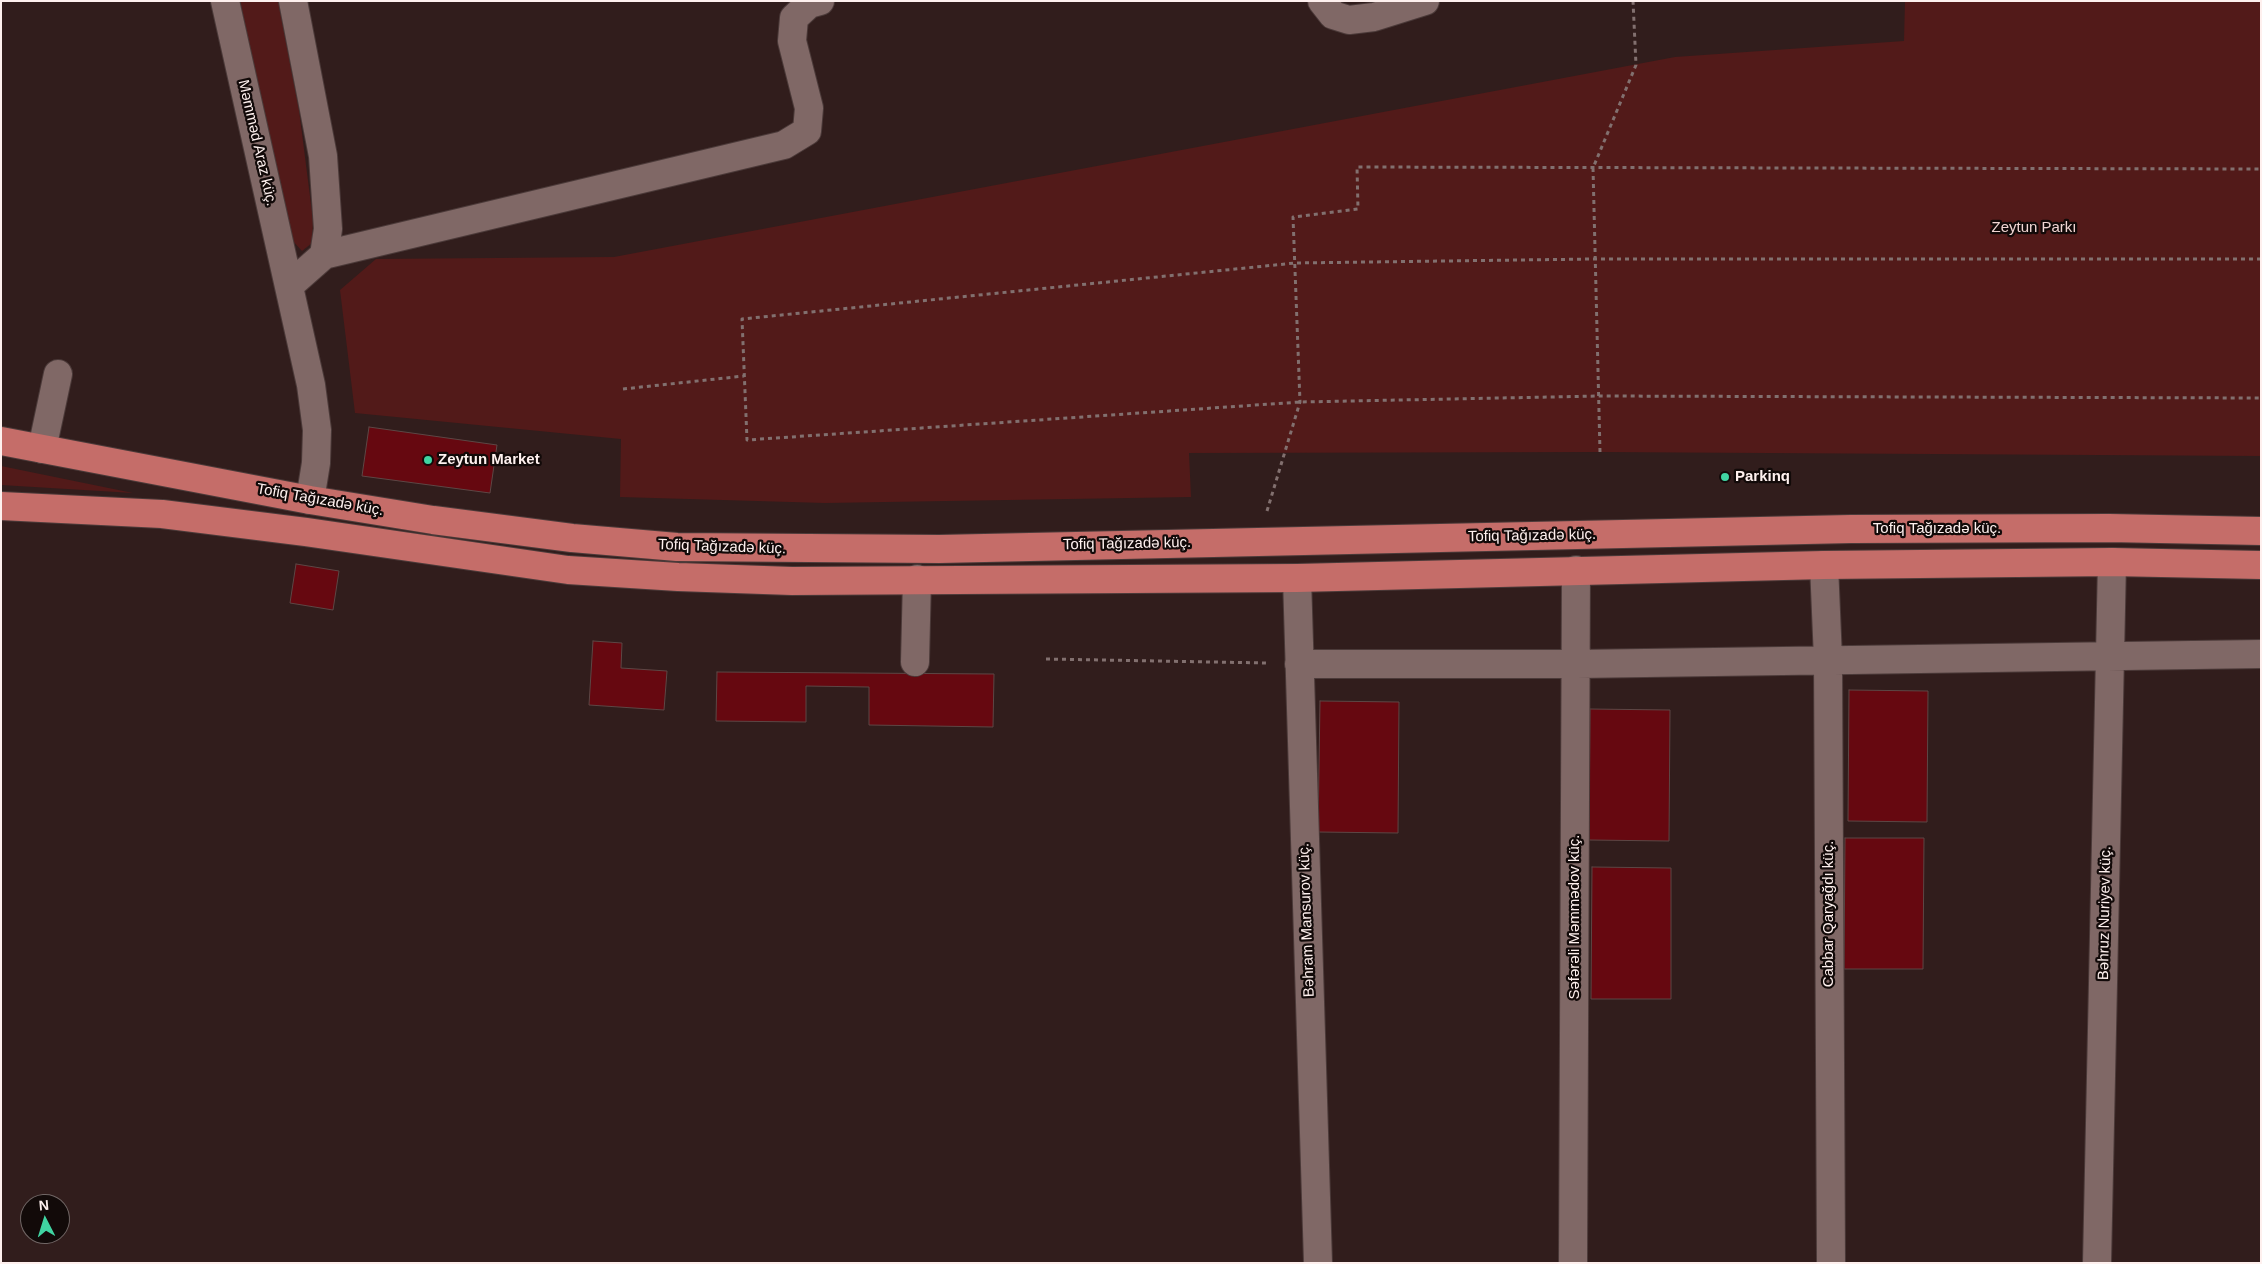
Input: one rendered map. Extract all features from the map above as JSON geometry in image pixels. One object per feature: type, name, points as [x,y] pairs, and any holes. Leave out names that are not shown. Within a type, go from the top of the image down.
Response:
[{"type":"main road","name":"Tofiq Tağızadə küç.","points":[[1,441],[310,500],[433,520],[572,538],[677,546],[939,549],[1851,529],[2109,528],[2261,531]]},
{"type":"main road","name":"Tofiq Tağızadə küç.","points":[[1,506],[162,514],[306,532],[568,570],[678,577],[792,581],[1297,578],[1824,565],[2112,562],[2261,565]]},
{"type":"street","name":"Məmməd Araz küç.","points":[[225,1],[290,284],[311,385],[317,430],[316,463],[310,500]]},
{"type":"street","points":[[293,1],[323,156],[328,229],[324,255]]},
{"type":"street","points":[[290,284],[324,255],[784,145],[808,131],[809,108],[792,41],[794,18],[809,4],[820,1]]},
{"type":"street","points":[[1322,1],[1333,15],[1349,20],[1374,17],[1425,1]]},
{"type":"street","points":[[42,449],[58,374]]},
{"type":"street","name":"Bəhruz Nuriyev küç.","points":[[2097,1263],[2112,562]]},
{"type":"street","name":"Cabbar Qaryağdı küç.","points":[[1824,565],[1828,659],[1831,1263]]},
{"type":"street","name":"Səfərəli Məmmədov küç.","points":[[1573,1263],[1576,570]]},
{"type":"street","name":"Bəhram Mansurov küç.","points":[[1297,578],[1318,1263]]},
{"type":"street","points":[[915,662],[917,579]]},
{"type":"street","points":[[1299,664],[1577,664],[2261,654]]},
{"type":"path","points":[[1600,452],[1593,168],[1636,65],[1632,1]]},
{"type":"path","points":[[1258,541],[1300,402],[1294,217],[1358,209],[1356,167],[2261,169]]},
{"type":"path","points":[[2261,259],[1594,259],[1295,263],[742,319],[747,440],[1300,402],[1600,396],[2261,398]]},
{"type":"path","points":[[623,389],[744,376]]},
{"type":"path","points":[[1046,659],[1299,664]]},
{"type":"green space","points":[[240,1],[278,1],[299,110],[313,220],[312,243],[302,251],[292,240]]},
{"type":"green space","name":"Zeytun Parkı","points":[[1905,1],[2261,1],[2261,456],[1600,452],[1189,453],[1191,497],[825,503],[620,497],[621,439],[355,413],[340,290],[376,259],[614,257],[1675,57],[1904,41]]},
{"type":"green space","points":[[1,466],[133,493],[1,485]]},
{"type":"building","points":[[369,427],[497,445],[490,493],[362,476]]},
{"type":"building","points":[[296,564],[339,571],[333,610],[290,603]]},
{"type":"building","points":[[593,641],[622,643],[621,668],[667,671],[664,710],[589,705]]},
{"type":"building","points":[[717,672],[994,674],[993,727],[869,725],[869,687],[806,686],[806,722],[716,721]]},
{"type":"building","points":[[1849,690],[1928,691],[1927,822],[1848,821]]},
{"type":"building","points":[[1320,701],[1399,702],[1398,833],[1318,832]]},
{"type":"building","points":[[1590,709],[1670,710],[1669,841],[1589,840]]},
{"type":"building","points":[[1845,838],[1924,838],[1923,969],[1844,969]]},
{"type":"building","points":[[1592,867],[1671,868],[1671,999],[1591,999]]},
{"type":"place","name":"Zeytun Market","points":[[428,460]]},
{"type":"place","name":"Parkinq","points":[[1725,477]]}]
